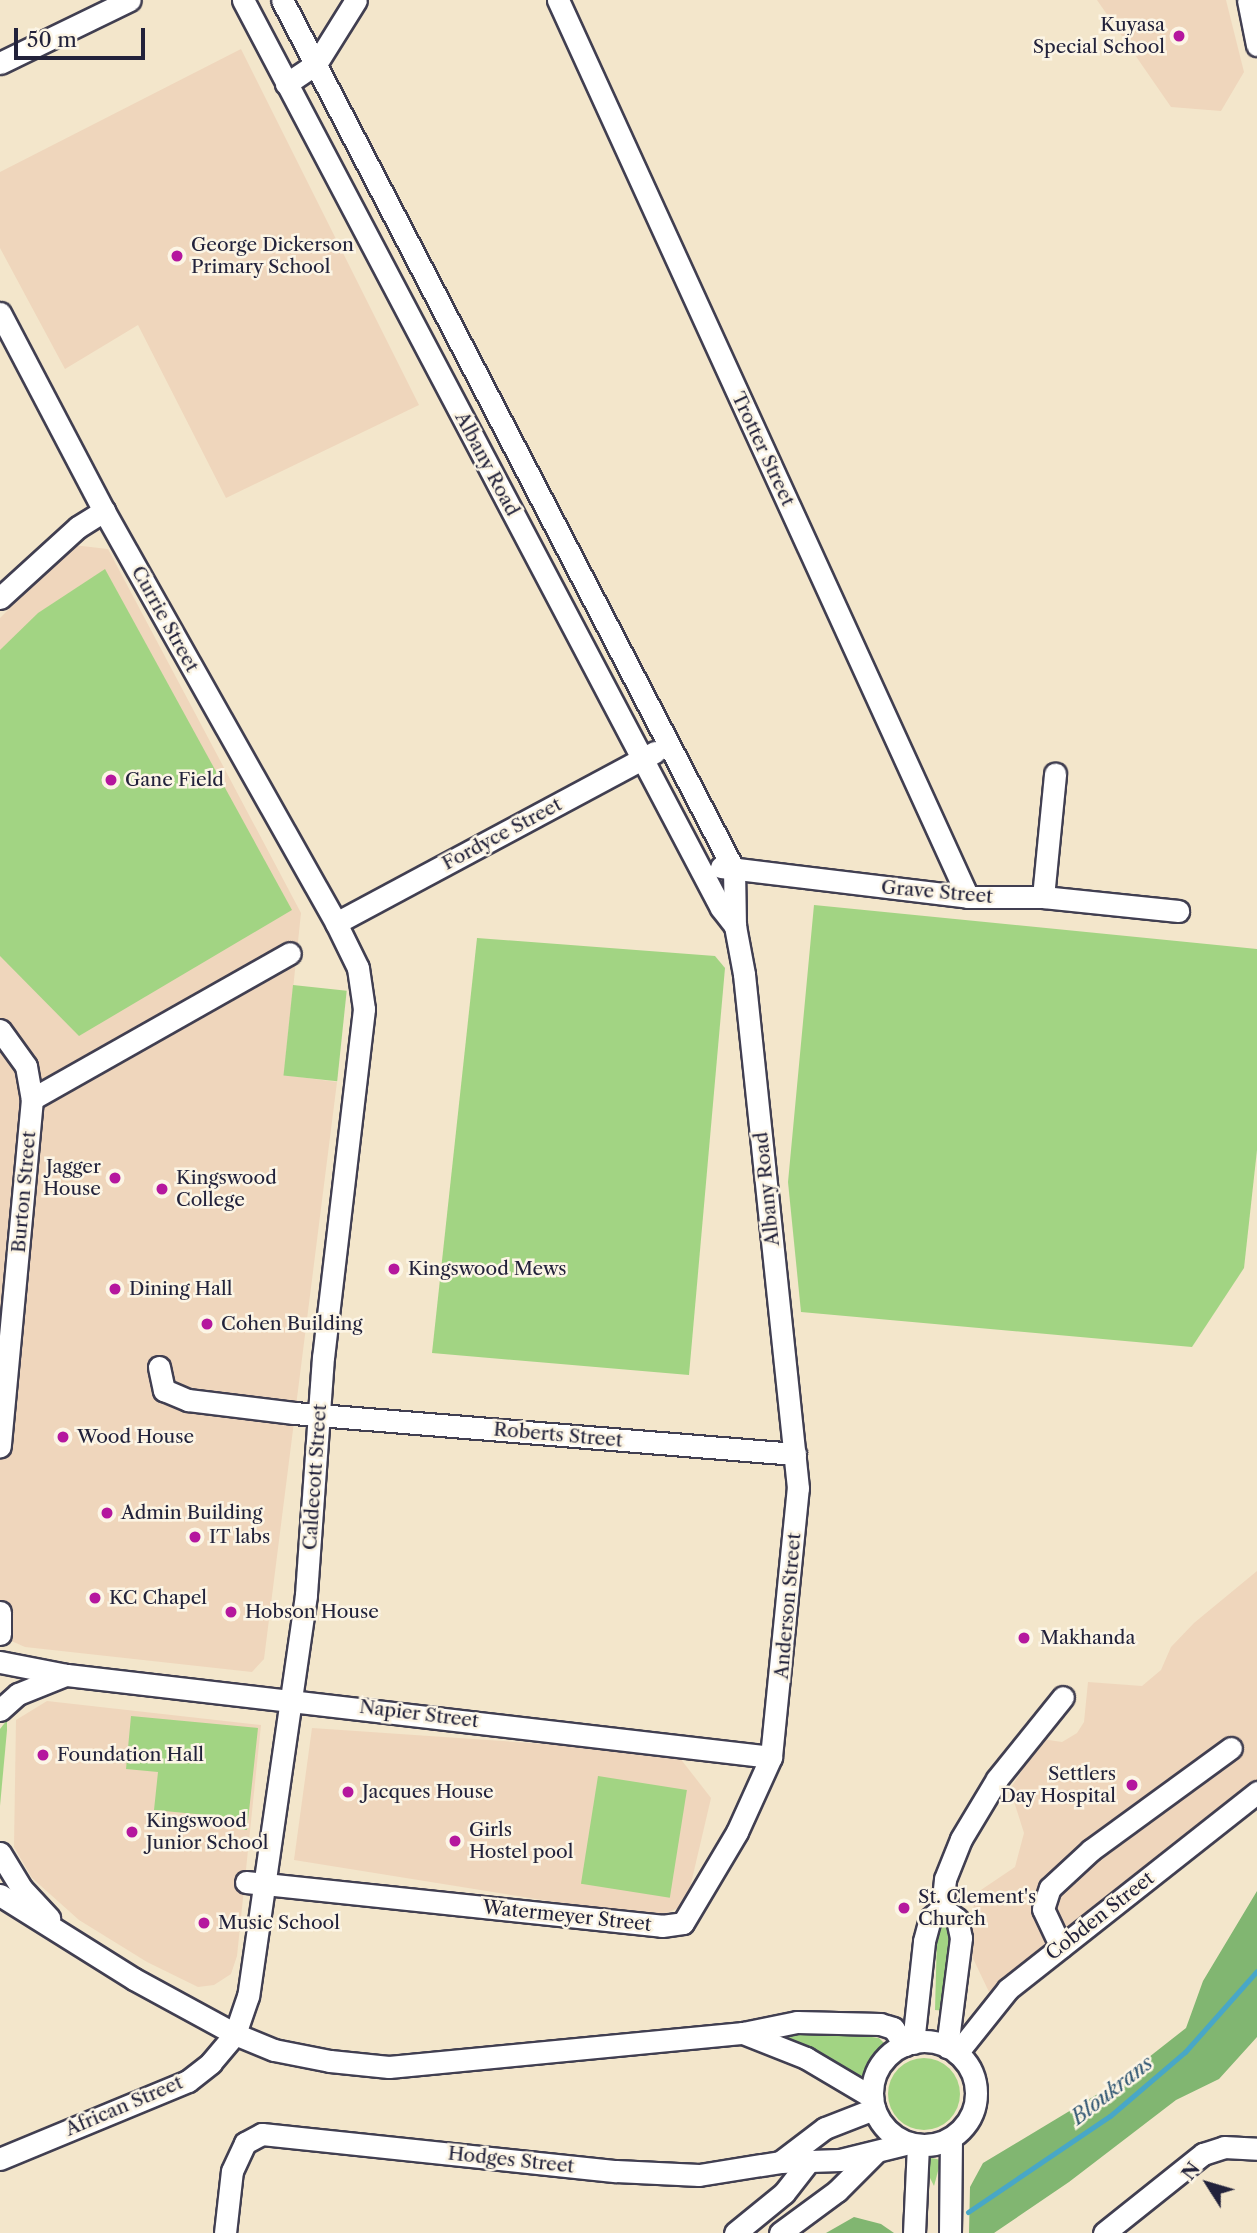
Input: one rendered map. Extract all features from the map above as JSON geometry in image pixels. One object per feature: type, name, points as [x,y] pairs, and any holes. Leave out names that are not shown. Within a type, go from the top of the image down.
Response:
[{"type":"street","points":[[0,63],[130,0]]},
{"type":"street","name":"Albany Road","points":[[243,0],[698,863],[735,926]]},
{"type":"street","name":"Albany Road","points":[[282,0],[734,870],[735,926],[746,988],[795,1454]]},
{"type":"street","points":[[286,84],[316,64],[356,0]]},
{"type":"street","name":"Trotter Street","points":[[558,0],[968,897]]},
{"type":"street","points":[[1248,0],[1257,45]]},
{"type":"street","points":[[382,263],[409,245]]},
{"type":"street","name":"Currie Street","points":[[0,313],[104,511],[336,923]]},
{"type":"street","points":[[471,432],[497,416]]},
{"type":"street","points":[[0,598],[78,527],[104,511]]},
{"type":"street","name":"Fordyce Street","points":[[336,923],[667,745]]},
{"type":"street","points":[[1043,897],[1055,774]]},
{"type":"street","name":"Grave Street","points":[[698,863],[734,870],[968,897],[1043,897],[1178,911]]},
{"type":"street","name":"Caldecott Street","points":[[235,2034],[248,1996],[254,1884],[292,1699],[364,1009],[358,968],[336,923]]},
{"type":"street","points":[[32,1099],[290,953]]},
{"type":"street","name":"Burton Street","points":[[0,1030],[26,1066],[32,1099],[0,1447]]},
{"type":"street","name":"Roberts Street","points":[[159,1367],[159,1383],[170,1395],[320,1415],[795,1454]]},
{"type":"street","name":"Anderson Street","points":[[771,1757],[780,1707],[799,1488],[795,1454]]},
{"type":"street","points":[[0,1612],[0,1634]]},
{"type":"street","name":"Napier Street","points":[[0,1662],[67,1675],[292,1699],[771,1757]]},
{"type":"street","name":"Napier Street","points":[[0,1710],[18,1694],[67,1675]]},
{"type":"street","points":[[0,1690],[0,1699]]},
{"type":"street","points":[[873,2103],[880,2066],[909,2044],[924,1941],[930,1919],[942,1908],[945,1879],[961,1839],[997,1779],[1063,1697]]},
{"type":"street","points":[[1061,1947],[1043,1909],[1050,1888],[1102,1842],[1231,1748]]},
{"type":"street","name":"Watermeyer Street","points":[[254,1884],[662,1926],[683,1923],[737,1832],[771,1757]]},
{"type":"street","name":"Cobden Street","points":[[952,2050],[1007,1989],[1257,1792]]},
{"type":"street","points":[[0,1853],[22,1889],[62,1932]]},
{"type":"street","points":[[0,1895],[235,2034],[274,2050],[389,2067],[743,2032],[797,2022],[880,2024],[893,2028],[909,2044],[952,2050],[968,2065],[976,2097],[972,2113],[951,2138],[950,2233]]},
{"type":"street","points":[[942,1908],[957,1919],[961,1938],[952,2050]]},
{"type":"street","points":[[743,2032],[806,2058],[873,2103],[888,2130],[913,2144],[951,2138]]},
{"type":"street","name":"African Street","points":[[0,2159],[188,2081],[211,2063],[235,2034]]},
{"type":"street","name":"Hodges Street","points":[[780,2162],[825,2128],[873,2103]]},
{"type":"street","name":"Hodges Street","points":[[225,2233],[232,2171],[245,2143],[262,2134],[659,2174],[729,2172],[780,2162],[807,2164],[913,2144]]},
{"type":"street","points":[[913,2144],[914,2233]]},
{"type":"street","points":[[1104,2233],[1203,2154],[1224,2147],[1257,2149]]},
{"type":"street","points":[[780,2233],[838,2191],[875,2152]]},
{"type":"street","points":[[735,2233],[784,2193],[807,2164]]},
{"type":"shaded area","name":"Kuyasa Special School","points":[[1097,0],[1226,0],[1244,72],[1221,111],[1171,107]]},
{"type":"shaded area","points":[[241,49],[419,405],[226,498],[138,325],[65,369],[0,248],[0,172]]},
{"type":"shaded area","name":"Kingswood College","points":[[73,545],[108,549],[301,913],[284,1075],[337,1082],[264,1659],[252,1672],[25,1647],[0,1636],[0,618]]},
{"type":"shaded area","name":"Settlers Day Hospital","points":[[1257,1571],[1257,1781],[989,1992],[969,1950],[975,1894],[1015,1867],[1024,1833],[1010,1789],[1042,1739],[1062,1742],[1077,1733],[1084,1722],[1088,1682],[1142,1686],[1161,1670],[1171,1647],[1194,1623]]},
{"type":"shaded area","name":"Kingswood Junior School","points":[[47,1701],[261,1725],[237,1956],[231,1974],[214,1985],[198,1987],[147,1962],[79,1920],[32,1878],[14,1847],[16,1720]]},
{"type":"shaded area","points":[[312,1728],[676,1753],[711,1798],[686,1905],[654,1918],[294,1860]]},
{"type":"green space","name":"Gane Field","points":[[105,569],[292,910],[79,1036],[0,956],[0,650],[38,613]]},
{"type":"green space","points":[[814,905],[1257,949],[1257,1150],[1244,1268],[1192,1347],[801,1312],[788,1182]]},
{"type":"green space","points":[[477,938],[715,956],[725,968],[689,1375],[432,1353]]},
{"type":"green space","points":[[293,985],[347,991],[337,1081],[283,1076]]},
{"type":"green space","points":[[131,1716],[258,1728],[247,1830],[237,1829],[237,1818],[154,1810],[158,1772],[126,1769]]},
{"type":"green space","points":[[7,1720],[7,1730],[0,1806],[0,1729]]},
{"type":"green space","points":[[598,1776],[687,1790],[670,1898],[581,1884]]},
{"type":"green space","points":[[1257,1891],[1257,2037],[1219,2079],[1176,2100],[1069,2182],[994,2233],[969,2233],[970,2187],[983,2163],[1116,2083],[1186,2028],[1203,1981]]},
{"type":"green space","points":[[944,1921],[951,1935],[947,2011],[935,2010],[937,1936]]},
{"type":"green space","points":[[781,2034],[857,2035],[879,2038],[885,2044],[861,2077]]},
{"type":"green space","points":[[917,2058],[931,2058],[950,2068],[960,2087],[960,2101],[950,2120],[931,2130],[917,2130],[898,2120],[888,2101],[888,2087],[898,2068]]},
{"type":"green space","points":[[922,2156],[941,2160],[934,2186],[921,2160]]},
{"type":"green space","points":[[854,2217],[881,2224],[894,2233],[826,2233]]},
{"type":"water","name":"Girls Hostel pool","points":[[455,1833],[461,1835],[461,1847],[455,1849],[449,1847],[447,1841],[449,1835]]},
{"type":"waterway","name":"Bloukrans","points":[[968,2212],[1110,2116],[1185,2052],[1257,1971]]},
{"type":"place","name":"Kuyasa Special School","points":[[1179,36]]},
{"type":"place","name":"George Dickerson Primary School","points":[[177,256]]},
{"type":"place","name":"Gane Field","points":[[111,780]]},
{"type":"place","name":"Jagger House","points":[[115,1178]]},
{"type":"place","name":"Kingswood College","points":[[162,1189]]},
{"type":"place","name":"Kingswood Mews","points":[[394,1269]]},
{"type":"place","name":"Dining Hall","points":[[115,1289]]},
{"type":"place","name":"Cohen Building","points":[[207,1324]]},
{"type":"place","name":"Wood House","points":[[63,1437]]},
{"type":"place","name":"Admin Building","points":[[107,1513]]},
{"type":"place","name":"IT labs","points":[[195,1537]]},
{"type":"place","name":"KC Chapel","points":[[95,1598]]},
{"type":"place","name":"Hobson House","points":[[231,1612]]},
{"type":"place","name":"Makhanda","points":[[1024,1638]]},
{"type":"place","name":"Foundation Hall","points":[[43,1755]]},
{"type":"place","name":"Settlers Day Hospital","points":[[1132,1785]]},
{"type":"place","name":"Jacques House","points":[[348,1792]]},
{"type":"place","name":"Kingswood Junior School","points":[[132,1832]]},
{"type":"place","name":"Girls Hostel pool","points":[[455,1841]]},
{"type":"place","name":"St. Clement's Church","points":[[904,1908]]},
{"type":"place","name":"Music School","points":[[204,1923]]}]
